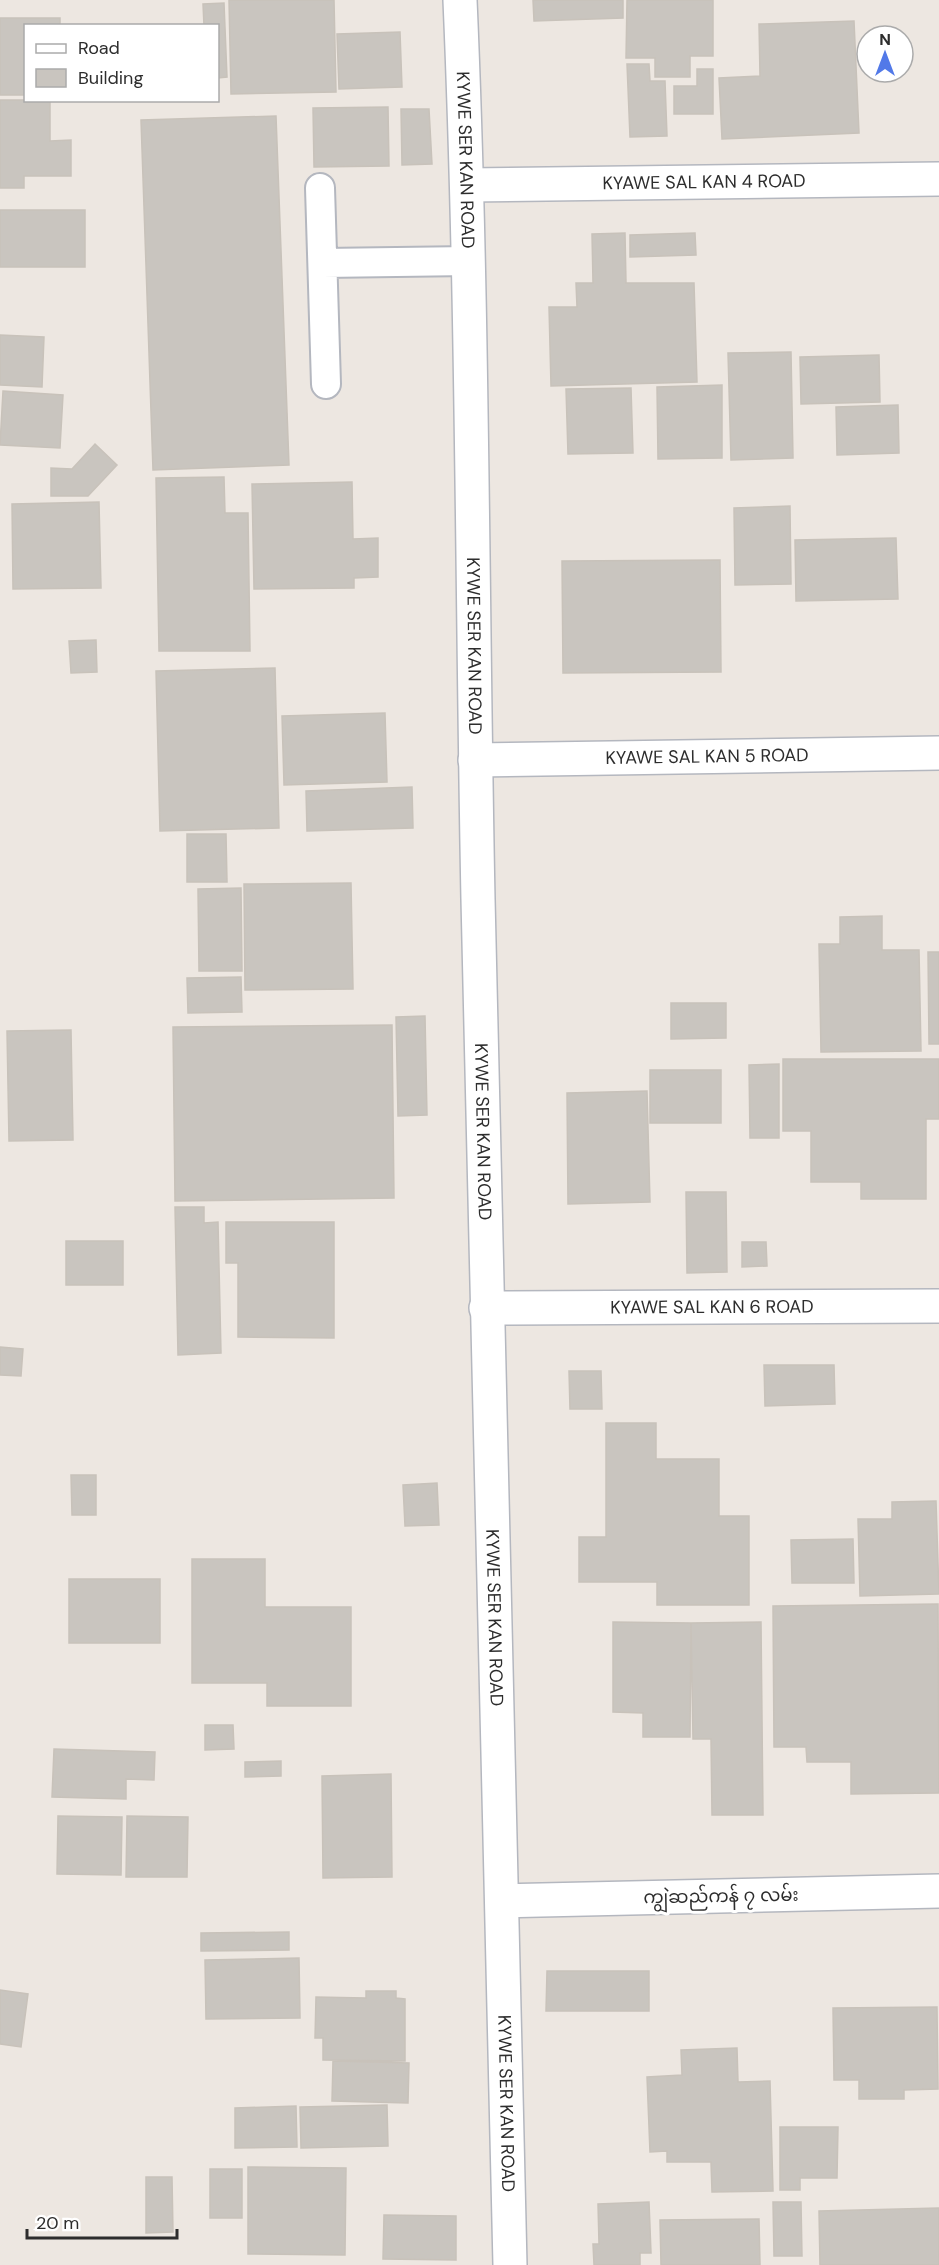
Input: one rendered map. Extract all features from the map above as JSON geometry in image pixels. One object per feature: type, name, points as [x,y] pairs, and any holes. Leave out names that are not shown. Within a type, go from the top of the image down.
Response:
[{"type":"street","name":"KYWE SER KAN ROAD","points":[[460,0],[470,261],[475,760],[510,2265]]},
{"type":"street","name":"KYAWE SAL KAN 4 ROAD","points":[[468,185],[939,179]]},
{"type":"street","name":"KYAWE SAL KAN 5 ROAD","points":[[475,760],[939,753]]},
{"type":"street","name":"KYAWE SAL KAN 6 ROAD","points":[[486,1308],[939,1306]]},
{"type":"street","name":"ကျွဲဆည်ကန် ၇ လမ်း","points":[[502,1901],[939,1891]]},
{"type":"lane","points":[[320,188],[326,384]]},
{"type":"lane","points":[[323,263],[470,261]]},
{"type":"building","points":[[229,0],[334,0],[336,92],[231,94]]},
{"type":"building","points":[[533,0],[623,0],[623,18],[534,21]]},
{"type":"building","points":[[627,0],[713,0],[713,56],[690,56],[690,77],[655,77],[655,58],[626,58]]},
{"type":"building","points":[[224,3],[227,77],[219,78],[219,24],[204,24],[203,4]]},
{"type":"building","points":[[0,18],[60,18],[60,24],[24,24],[24,95],[0,95]]},
{"type":"building","points":[[854,21],[855,84],[857,84],[859,133],[722,139],[719,78],[760,76],[759,24]]},
{"type":"building","points":[[400,32],[402,87],[339,89],[337,34]]},
{"type":"building","points":[[627,64],[649,64],[650,81],[665,81],[667,136],[630,137]]},
{"type":"building","points":[[697,69],[713,69],[713,114],[674,114],[674,86],[697,86]]},
{"type":"building","points":[[0,100],[50,102],[50,141],[71,140],[71,176],[24,176],[24,188],[0,188]]},
{"type":"building","points":[[388,107],[389,166],[314,167],[313,108]]},
{"type":"building","points":[[401,109],[429,109],[432,164],[402,165]]},
{"type":"building","points":[[276,116],[289,465],[153,470],[141,120]]},
{"type":"building","points":[[0,210],[85,210],[85,267],[0,267]]},
{"type":"building","points":[[625,233],[626,283],[694,283],[697,382],[551,386],[549,307],[577,307],[576,283],[593,283],[592,234]]},
{"type":"building","points":[[695,233],[696,255],[630,257],[630,235]]},
{"type":"building","points":[[0,335],[44,337],[42,387],[0,385]]},
{"type":"building","points":[[791,352],[793,458],[731,460],[728,353]]},
{"type":"building","points":[[879,355],[880,402],[801,404],[800,357]]},
{"type":"building","points":[[722,385],[722,458],[658,459],[657,387]]},
{"type":"building","points":[[631,388],[633,453],[568,454],[566,389]]},
{"type":"building","points":[[3,391],[63,395],[60,448],[0,445]]},
{"type":"building","points":[[898,405],[899,453],[837,455],[836,407]]},
{"type":"building","points":[[95,444],[117,465],[88,496],[51,496],[51,468],[72,469]]},
{"type":"building","points":[[224,477],[225,513],[248,513],[250,651],[159,651],[156,478]]},
{"type":"building","points":[[352,482],[353,539],[378,538],[378,577],[354,578],[354,588],[254,589],[252,484]]},
{"type":"building","points":[[99,502],[101,588],[13,589],[12,504]]},
{"type":"building","points":[[790,506],[791,584],[735,585],[734,508]]},
{"type":"building","points":[[896,538],[898,599],[796,601],[795,540]]},
{"type":"building","points":[[720,560],[721,672],[563,673],[562,561]]},
{"type":"building","points":[[96,640],[97,672],[71,673],[69,641]]},
{"type":"building","points":[[275,668],[279,828],[160,831],[156,671]]},
{"type":"building","points":[[385,713],[387,782],[284,785],[282,716]]},
{"type":"building","points":[[412,787],[413,828],[307,831],[306,791]]},
{"type":"building","points":[[187,834],[226,834],[227,882],[187,882]]},
{"type":"building","points":[[351,883],[353,989],[245,990],[244,884]]},
{"type":"building","points":[[241,888],[242,971],[199,971],[198,889]]},
{"type":"building","points":[[882,916],[882,950],[919,950],[921,1051],[821,1052],[819,944],[840,944],[840,917]]},
{"type":"building","points":[[928,952],[939,952],[939,1044],[929,1044]]},
{"type":"building","points":[[241,977],[242,1012],[188,1013],[187,978]]},
{"type":"building","points":[[671,1003],[726,1003],[726,1038],[671,1039]]},
{"type":"building","points":[[425,1016],[427,1115],[398,1116],[396,1017]]},
{"type":"building","points":[[392,1025],[394,1198],[175,1201],[173,1027]]},
{"type":"building","points":[[71,1030],[73,1140],[9,1141],[7,1031]]},
{"type":"building","points":[[783,1059],[939,1059],[939,1119],[926,1119],[926,1199],[861,1199],[861,1182],[811,1182],[811,1131],[783,1131]]},
{"type":"building","points":[[779,1064],[779,1138],[750,1138],[749,1065]]},
{"type":"building","points":[[650,1070],[721,1070],[721,1123],[650,1123]]},
{"type":"building","points":[[647,1091],[650,1202],[568,1204],[567,1093]]},
{"type":"building","points":[[686,1192],[726,1192],[727,1272],[687,1273]]},
{"type":"building","points":[[175,1207],[204,1207],[204,1223],[218,1222],[221,1353],[178,1355]]},
{"type":"building","points":[[226,1222],[334,1222],[334,1338],[238,1337],[238,1263],[226,1263]]},
{"type":"building","points":[[66,1241],[123,1241],[123,1285],[66,1285]]},
{"type":"building","points":[[742,1242],[766,1242],[767,1266],[742,1267]]},
{"type":"building","points":[[0,1347],[23,1349],[21,1376],[0,1375]]},
{"type":"building","points":[[764,1365],[834,1365],[835,1404],[765,1406]]},
{"type":"building","points":[[569,1371],[601,1371],[602,1409],[570,1409]]},
{"type":"building","points":[[606,1423],[656,1423],[656,1459],[719,1459],[719,1516],[749,1516],[749,1605],[657,1605],[657,1582],[579,1582],[579,1537],[606,1537]]},
{"type":"building","points":[[71,1475],[96,1475],[96,1515],[72,1515]]},
{"type":"building","points":[[437,1483],[439,1525],[405,1526],[403,1485]]},
{"type":"building","points":[[936,1501],[939,1594],[860,1596],[858,1519],[892,1519],[892,1502]]},
{"type":"building","points":[[853,1539],[854,1583],[792,1583],[791,1540]]},
{"type":"building","points":[[192,1559],[265,1559],[265,1607],[351,1607],[351,1706],[267,1706],[267,1683],[192,1683]]},
{"type":"building","points":[[69,1579],[160,1579],[160,1643],[69,1643]]},
{"type":"building","points":[[938,1604],[939,1793],[851,1794],[851,1762],[807,1762],[806,1747],[774,1747],[773,1606]]},
{"type":"building","points":[[613,1622],[691,1623],[690,1737],[643,1737],[643,1713],[613,1712]]},
{"type":"building","points":[[761,1622],[763,1815],[712,1815],[711,1739],[693,1739],[691,1623]]},
{"type":"building","points":[[205,1725],[233,1725],[234,1749],[205,1750]]},
{"type":"building","points":[[54,1749],[155,1752],[154,1780],[126,1779],[126,1799],[52,1797]]},
{"type":"building","points":[[281,1761],[281,1776],[245,1777],[245,1762]]},
{"type":"building","points":[[391,1774],[392,1877],[323,1878],[322,1776]]},
{"type":"building","points":[[58,1816],[122,1817],[121,1875],[57,1874]]},
{"type":"building","points":[[127,1816],[188,1817],[187,1877],[126,1877]]},
{"type":"building","points":[[289,1932],[289,1950],[201,1951],[201,1933]]},
{"type":"building","points":[[299,1958],[300,2018],[206,2019],[205,1960]]},
{"type":"building","points":[[547,1971],[649,1971],[649,2011],[546,2011]]},
{"type":"building","points":[[0,1990],[28,1994],[21,2047],[0,2044]]},
{"type":"building","points":[[366,1991],[396,1991],[396,1998],[405,1999],[405,2061],[323,2060],[323,2038],[315,2038],[316,1997],[366,1998]]},
{"type":"building","points":[[937,2007],[938,2089],[904,2090],[904,2099],[859,2099],[859,2080],[834,2080],[833,2008]]},
{"type":"building","points":[[737,2048],[738,2082],[770,2081],[773,2191],[712,2192],[711,2162],[667,2162],[667,2151],[650,2152],[647,2077],[682,2075],[681,2050]]},
{"type":"building","points":[[333,2061],[409,2063],[408,2103],[332,2101]]},
{"type":"building","points":[[387,2105],[388,2146],[301,2148],[300,2107]]},
{"type":"building","points":[[296,2106],[297,2147],[235,2148],[235,2108]]},
{"type":"building","points":[[780,2127],[838,2127],[837,2178],[800,2178],[800,2190],[780,2190]]},
{"type":"building","points":[[248,2167],[346,2168],[345,2255],[248,2254]]},
{"type":"building","points":[[210,2169],[242,2169],[242,2218],[210,2218]]},
{"type":"building","points":[[146,2177],[172,2177],[173,2232],[146,2233]]},
{"type":"building","points":[[649,2202],[651,2253],[640,2253],[640,2265],[594,2265],[593,2244],[599,2244],[598,2204]]},
{"type":"building","points":[[773,2202],[801,2202],[802,2256],[774,2256]]},
{"type":"building","points":[[939,2208],[939,2265],[820,2265],[819,2211]]},
{"type":"building","points":[[384,2215],[456,2216],[456,2260],[383,2259]]},
{"type":"building","points":[[759,2219],[760,2265],[661,2265],[660,2220]]}]
